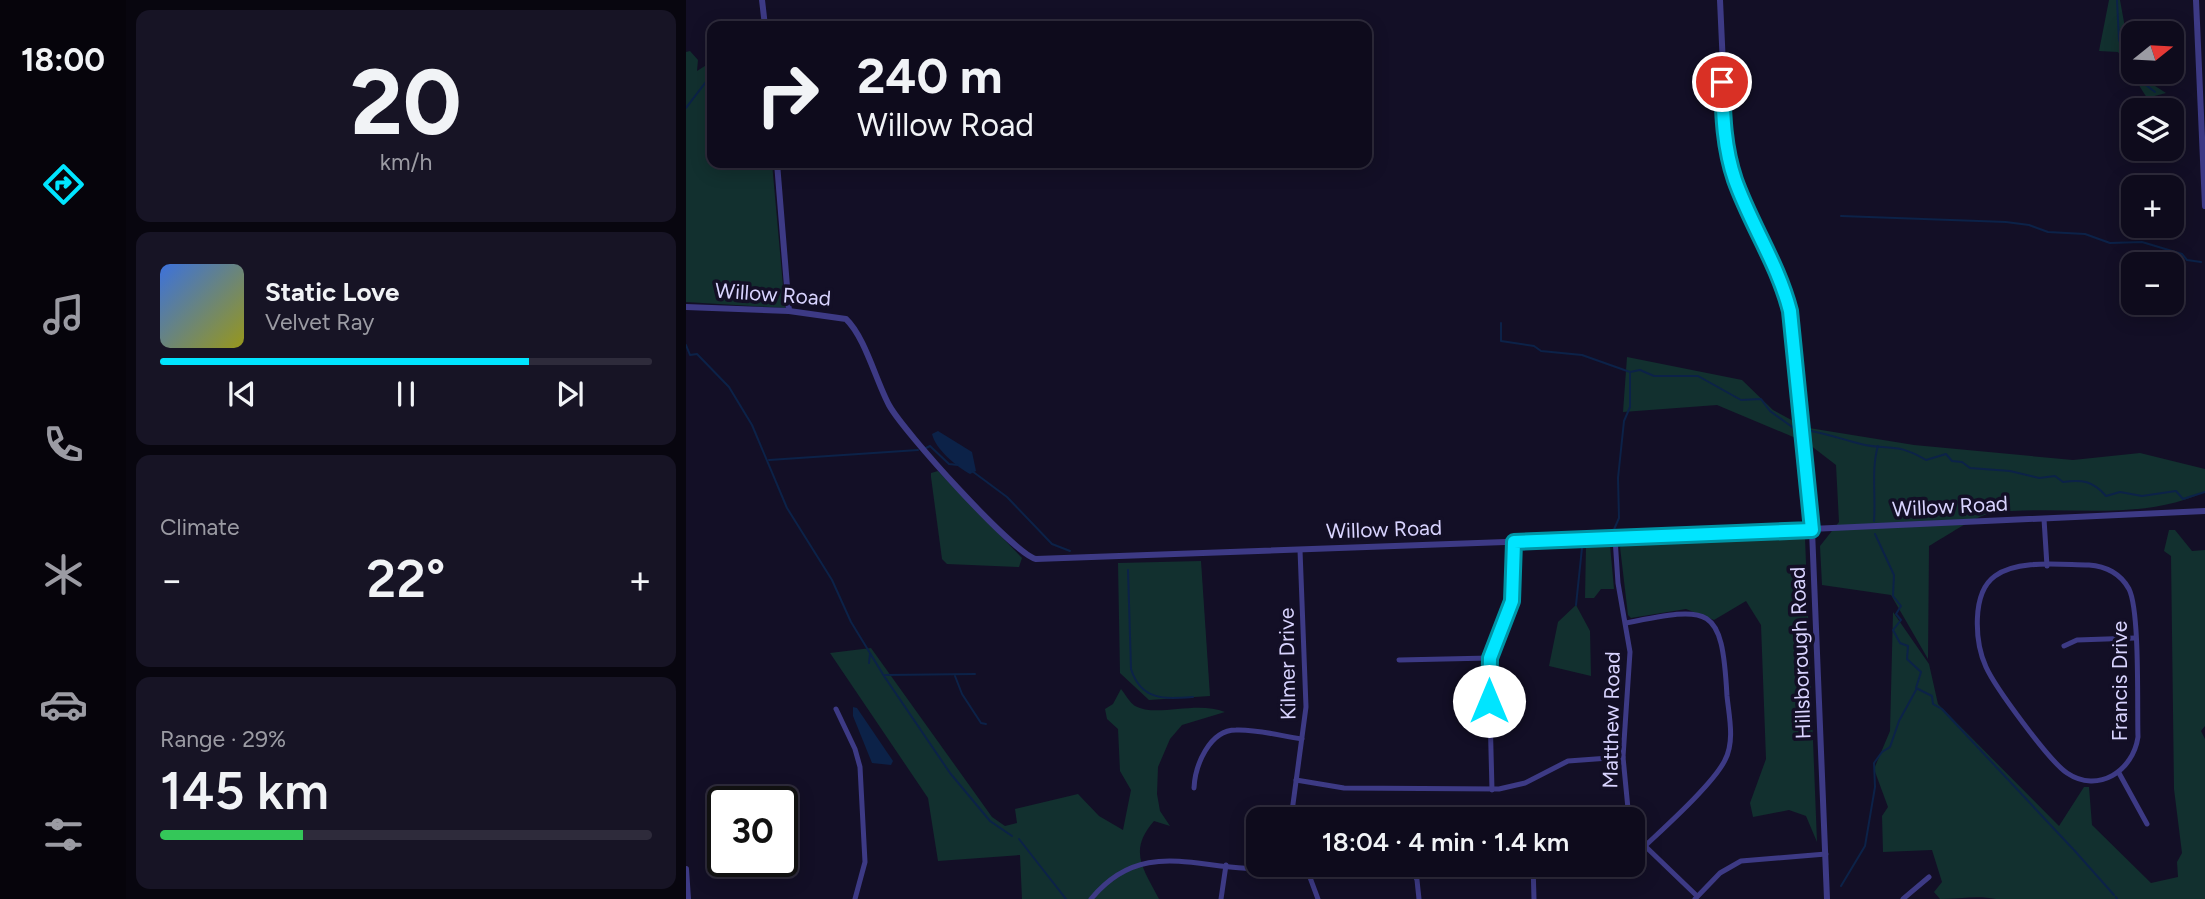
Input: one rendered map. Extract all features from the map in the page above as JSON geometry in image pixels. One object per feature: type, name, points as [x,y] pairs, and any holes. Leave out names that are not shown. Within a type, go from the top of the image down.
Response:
[{"type":"street","points":[[762,0],[764,21]]},
{"type":"street","name":"Hillsborough Road","points":[[1720,0],[1727,153],[1740,193],[1775,266],[1790,311],[1812,530],[1827,899]]},
{"type":"street","points":[[2196,0],[2205,206]]},
{"type":"street","points":[[777,168],[789,312]]},
{"type":"street","name":"Willow Road","points":[[686,307],[841,316],[851,323],[898,419],[943,472],[1026,556],[1055,559],[1514,542],[2205,511]]},
{"type":"street","points":[[2044,519],[2047,566]]},
{"type":"street","name":"Matthew Road","points":[[1615,538],[1630,674],[1623,757],[1628,807]]},
{"type":"street","points":[[1492,790],[1490,658],[1510,609],[1515,574],[1514,542]]},
{"type":"street","name":"Kilmer Drive","points":[[1293,807],[1302,739],[1306,671],[1300,550]]},
{"type":"street","name":"Francis Drive","points":[[2096,565],[2119,576],[2133,598],[2135,638],[2138,737],[2129,762],[2119,773],[2093,781],[2066,772],[2056,763],[1992,677],[1983,660],[1979,606],[1985,586],[2007,570],[2096,565]]},
{"type":"street","points":[[1626,623],[1692,613],[1714,626],[1725,651],[1728,752],[1721,768],[1645,846],[1696,898],[1720,873],[1741,861],[1826,855]]},
{"type":"street","points":[[2064,646],[2077,640],[2135,638]]},
{"type":"street","points":[[1399,660],[1490,658]]},
{"type":"street","points":[[836,709],[855,749],[860,767],[865,862],[855,899]]},
{"type":"street","points":[[1194,788],[1195,772],[1204,754],[1215,740],[1230,730],[1302,739]]},
{"type":"street","points":[[1296,780],[1343,788],[1492,790],[1525,783],[1568,761],[1623,757]]},
{"type":"street","points":[[2119,773],[2147,824]]},
{"type":"street","points":[[1091,899],[1120,876],[1151,863],[1185,860],[1246,867]]},
{"type":"street","points":[[1221,899],[1226,865]]},
{"type":"street","points":[[686,869],[688,899]]},
{"type":"street","points":[[1310,877],[1318,899]]},
{"type":"street","points":[[1416,877],[1419,899]]},
{"type":"street","points":[[1533,877],[1534,899]]},
{"type":"street","points":[[1903,899],[1929,877]]},
{"type":"green space","points":[[2109,0],[2120,0],[2124,21],[2121,21],[2121,57],[2118,52],[2099,51]]},
{"type":"green space","points":[[690,51],[698,60],[697,71],[707,65],[707,168],[772,168],[785,308],[686,302],[686,52]]},
{"type":"green space","points":[[2138,84],[2152,84],[2166,93],[2147,98]]},
{"type":"green space","points":[[1627,357],[1742,380],[1773,410],[1797,423],[1798,439],[1717,405],[1623,412]]},
{"type":"green space","points":[[1809,428],[1914,445],[2073,460],[2140,453],[2205,469],[2205,492],[2153,507],[2126,510],[1991,513],[1951,532],[1929,546],[1928,659],[1891,595],[1822,585],[1820,546],[1839,522],[1836,465],[1810,445]]},
{"type":"green space","points":[[938,471],[1022,558],[1019,567],[947,564],[942,559],[931,477],[931,473]]},
{"type":"green space","points":[[2169,530],[2175,530],[2192,551],[2205,550],[2205,726],[2201,731],[2205,739],[2205,899],[1940,899],[1934,892],[1942,882],[1932,850],[1883,852],[1882,816],[1888,807],[1874,769],[1890,731],[1893,612],[1929,664],[1938,704],[2059,826],[2084,787],[2089,787],[2092,825],[2151,883],[2178,877],[2177,862],[2182,853],[2174,789],[2171,556],[2164,551]]},
{"type":"green space","points":[[1782,536],[1805,538],[1817,842],[1806,816],[1789,810],[1753,817],[1750,803],[1766,759],[1761,625],[1746,601],[1714,620],[1686,609],[1631,618],[1628,615],[1620,547],[1625,543]]},
{"type":"green space","points":[[1610,545],[1614,589],[1601,589],[1594,598],[1585,598],[1586,546]]},
{"type":"green space","points":[[1201,561],[1210,696],[1149,700],[1120,673],[1118,563]]},
{"type":"green space","points":[[1576,605],[1590,631],[1591,676],[1549,666],[1558,622]]},
{"type":"green space","points":[[871,648],[992,817],[1005,826],[1017,823],[1015,809],[1078,794],[1099,816],[1123,830],[1131,790],[1120,771],[1118,729],[1107,719],[1105,709],[1113,704],[1121,689],[1133,705],[1144,709],[1202,708],[1225,712],[1182,725],[1170,739],[1158,767],[1157,794],[1160,811],[1170,826],[1154,821],[1146,832],[1140,851],[1144,869],[1159,899],[1022,899],[1020,855],[938,861],[928,798],[830,653]]},
{"type":"water","points":[[938,431],[972,452],[976,471],[970,474],[942,452],[932,434]]},
{"type":"water","points":[[853,707],[857,708],[893,761],[891,765],[872,763],[853,716]]},
{"type":"waterway","points":[[2117,0],[2119,40],[2133,75],[2155,92]]},
{"type":"waterway","points":[[686,108],[707,81]]},
{"type":"waterway","points":[[1841,216],[2006,222],[2029,225],[2048,232],[2085,234],[2110,243],[2142,242],[2182,254],[2187,260],[2201,262]]},
{"type":"waterway","points":[[1501,323],[1501,341],[1534,346],[1541,351],[1582,355],[1630,372],[1640,370],[1654,376],[1698,376],[1741,400],[1761,399],[1770,411],[1795,429]]},
{"type":"waterway","points":[[686,345],[690,355],[697,354],[729,387],[752,425],[787,508],[832,580],[851,622],[884,676],[950,773],[990,821],[1012,836]]},
{"type":"waterway","points":[[1612,534],[1619,518],[1618,478],[1624,421],[1630,407],[1630,374]]},
{"type":"waterway","points":[[1811,431],[1861,444],[1900,449],[1926,460],[1946,454],[1952,461],[1962,462],[1970,468],[2010,471],[2039,478],[2055,476],[2063,482],[2087,482],[2106,496],[2120,492],[2142,496],[2176,491],[2183,499],[2205,492]]},
{"type":"waterway","points":[[926,448],[930,446],[949,464],[958,465]]},
{"type":"waterway","points":[[1874,521],[1874,473],[1878,446]]},
{"type":"waterway","points":[[769,460],[918,450]]},
{"type":"waterway","points":[[972,471],[1007,497],[1052,544],[1070,551]]},
{"type":"waterway","points":[[1875,534],[1894,575],[1893,596],[1901,606],[1896,614],[1901,620],[1893,630],[1900,643],[1908,646],[1907,659],[1921,672],[1916,688],[1932,696],[1933,704],[1942,709],[2073,849]]},
{"type":"waterway","points":[[1576,605],[1582,548]]},
{"type":"waterway","points":[[1128,570],[1131,669],[1135,679],[1141,687],[1155,696],[1193,697]]},
{"type":"waterway","points":[[869,663],[870,654]]},
{"type":"waterway","points":[[885,675],[975,674]]},
{"type":"waterway","points":[[955,676],[962,694],[981,723],[986,724]]},
{"type":"waterway","points":[[1841,886],[1865,846],[1875,787],[1874,763],[1882,752],[1890,747],[1899,721],[1916,690]]},
{"type":"waterway","points":[[1019,839],[1066,899]]},
{"type":"waterway","points":[[2074,850],[2114,895]]},
{"type":"route","points":[[1489,701],[1490,658],[1512,601],[1514,542],[1812,530],[1790,311],[1781,280],[1740,193],[1730,164],[1724,127],[1722,82]]}]
